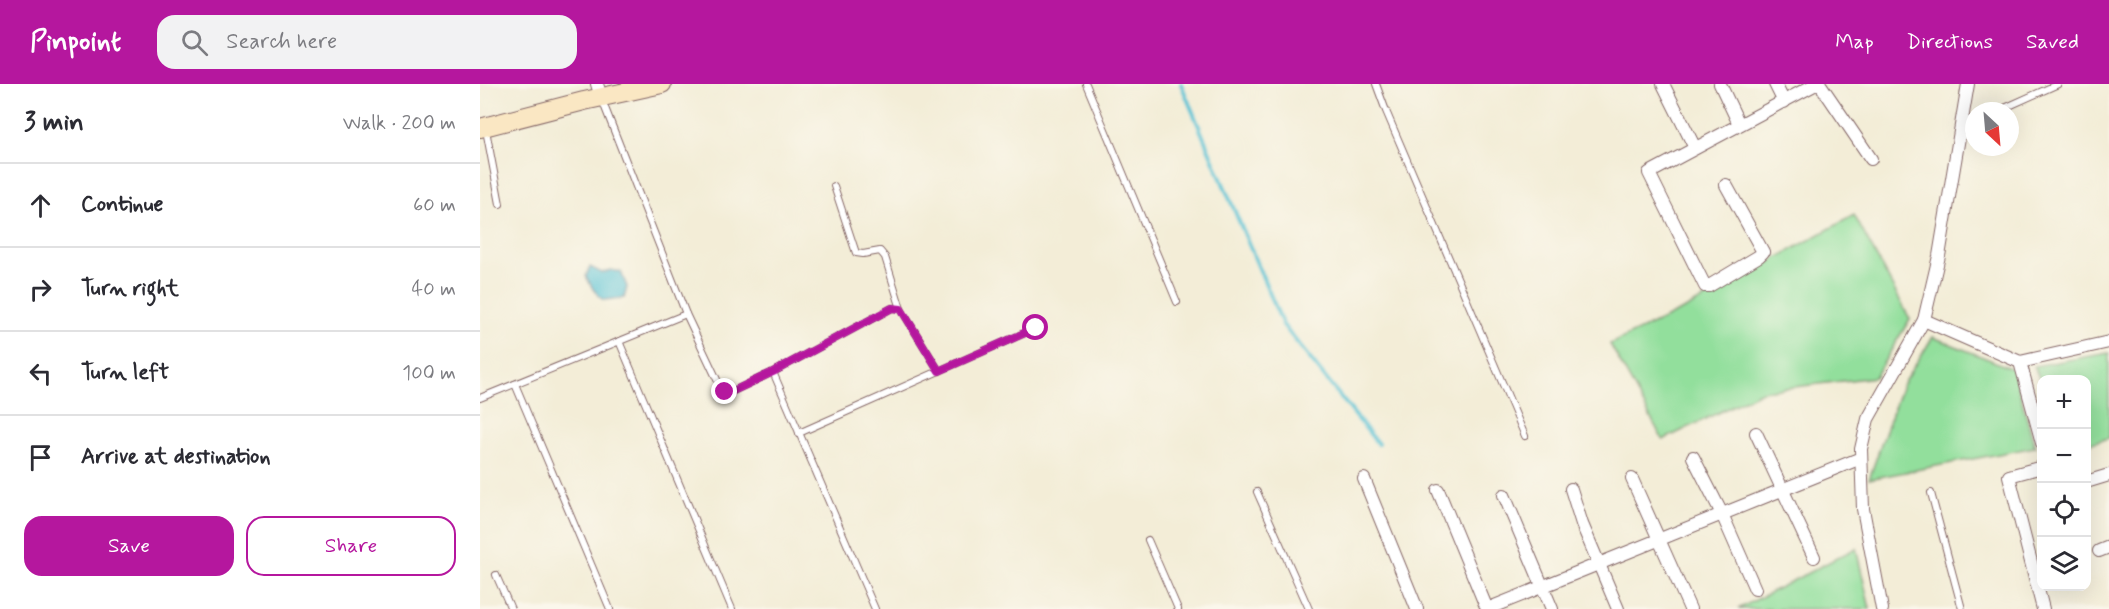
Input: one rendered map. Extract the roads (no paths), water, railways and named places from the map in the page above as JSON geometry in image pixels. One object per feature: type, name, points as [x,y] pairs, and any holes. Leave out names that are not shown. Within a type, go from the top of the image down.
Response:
[{"type":"main road","points":[[482,127],[599,91],[662,84]]},
{"type":"street","points":[[1663,84],[1695,148]]},
{"type":"street","points":[[1720,84],[1739,124]]},
{"type":"street","points":[[1775,84],[1784,102]]},
{"type":"street","points":[[1726,185],[1763,252],[1709,286],[1705,286],[1648,173],[1818,84],[1871,159]]},
{"type":"street","points":[[1882,609],[1863,509],[1861,448],[1868,419],[1924,320],[1940,256],[1968,84]]},
{"type":"street","points":[[1924,320],[2020,362],[2109,342]]},
{"type":"street","points":[[2020,362],[2038,429]]},
{"type":"street","points":[[1756,433],[1814,557]]},
{"type":"street","points":[[1693,457],[1722,514],[1755,589]]},
{"type":"street","points":[[1438,490],[1487,609],[1861,458]]},
{"type":"street","points":[[2037,468],[2010,476],[2043,609]]},
{"type":"street","points":[[2091,480],[2109,475]]},
{"type":"street","points":[[1364,479],[1417,609]]},
{"type":"street","points":[[1632,479],[1690,609]]},
{"type":"street","points":[[1571,489],[1582,524],[1618,609]]},
{"type":"street","points":[[1504,495],[1552,609]]},
{"type":"lane","points":[[1086,84],[1177,302]]},
{"type":"lane","points":[[1376,84],[1525,436]]},
{"type":"lane","points":[[2018,102],[2058,84]]},
{"type":"lane","points":[[599,91],[686,314],[725,392],[731,392],[773,372],[892,308],[901,309]]},
{"type":"lane","points":[[1961,123],[1965,122]]},
{"type":"lane","points":[[482,127],[500,204]]},
{"type":"lane","points":[[834,186],[856,253],[880,251],[885,257],[901,309],[939,371]]},
{"type":"lane","points":[[480,398],[686,314]]},
{"type":"lane","points":[[799,433],[1036,328]]},
{"type":"lane","points":[[619,341],[732,609]]},
{"type":"lane","points":[[773,372],[875,609]]},
{"type":"lane","points":[[515,384],[610,609]]},
{"type":"lane","points":[[1257,492],[1309,609]]},
{"type":"lane","points":[[1931,493],[1962,609]]},
{"type":"lane","points":[[1148,540],[1178,609]]},
{"type":"lane","points":[[496,575],[511,609]]},
{"type":"water","points":[[590,267],[602,273],[611,270],[621,272],[627,287],[624,298],[603,300],[593,289],[586,276]]},
{"type":"waterway","points":[[1181,84],[1283,325],[1378,444]]}]
